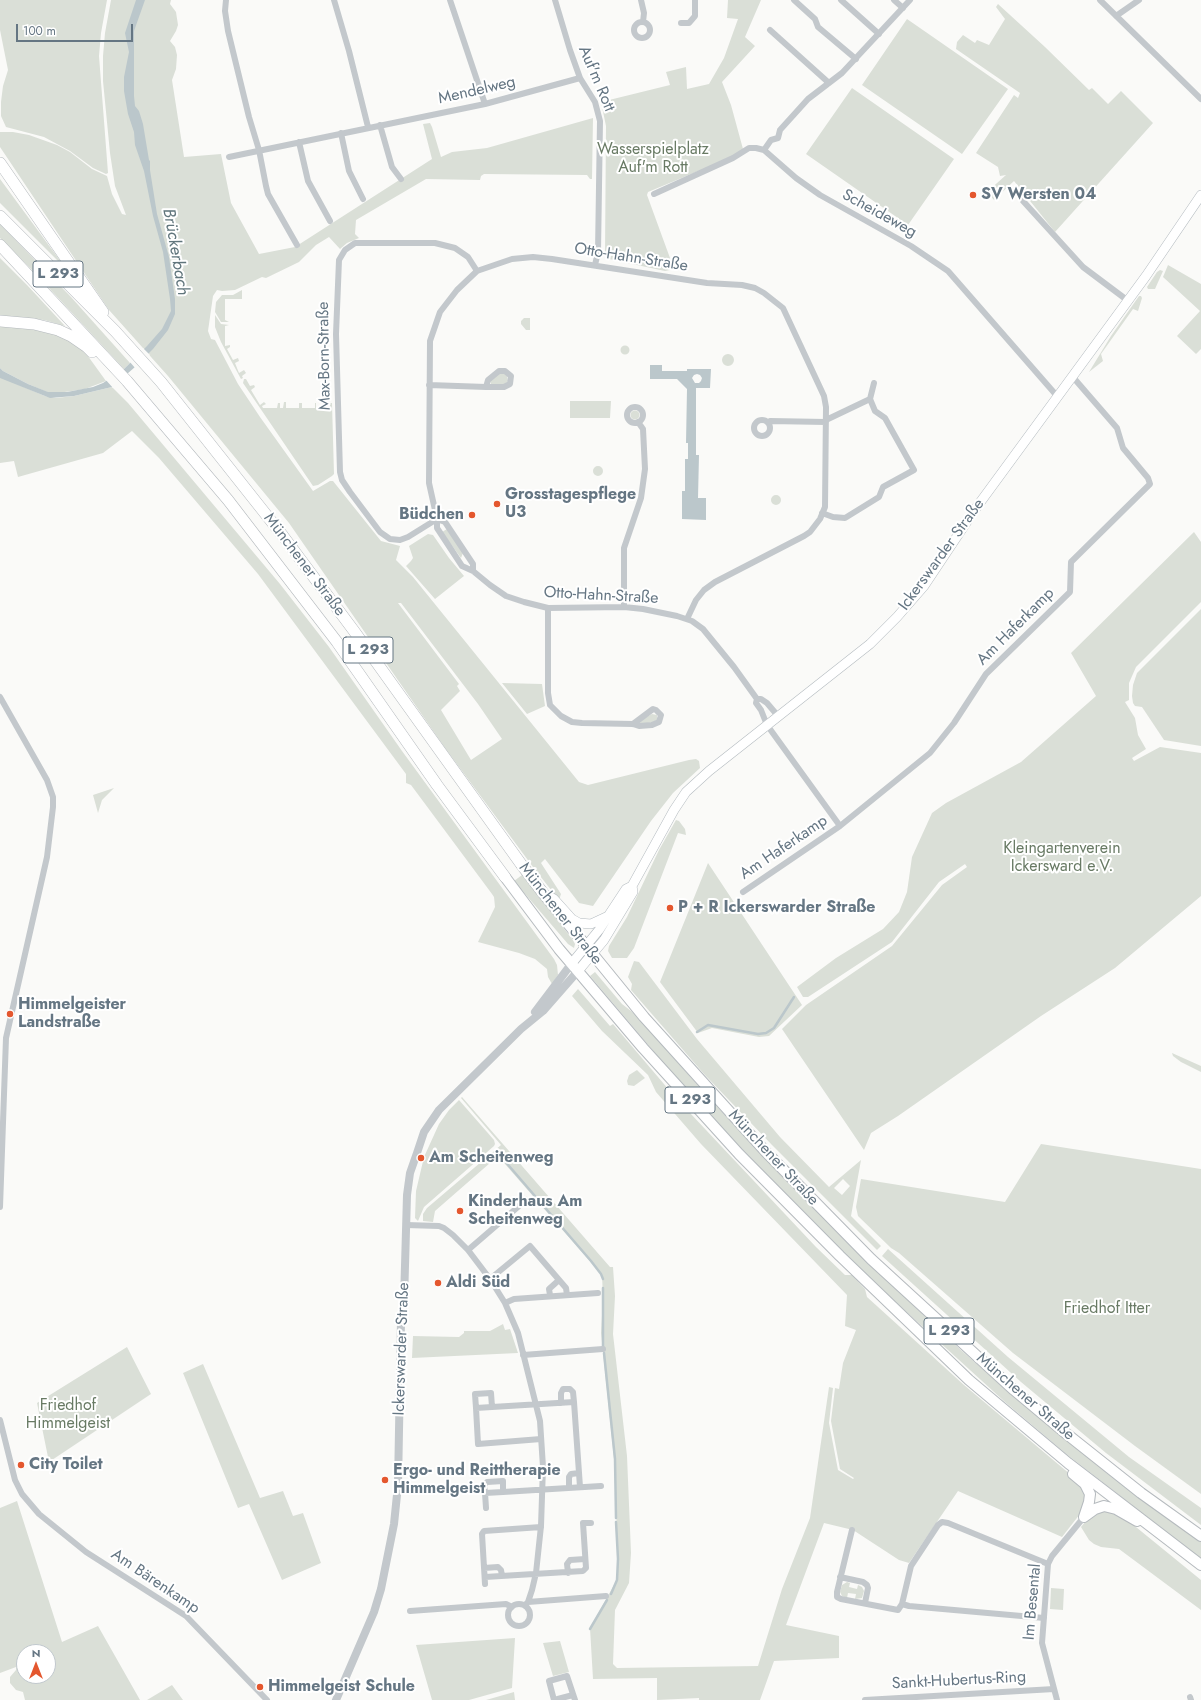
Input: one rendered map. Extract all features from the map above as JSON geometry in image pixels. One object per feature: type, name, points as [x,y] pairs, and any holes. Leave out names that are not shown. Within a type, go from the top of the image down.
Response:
[{"type":"highway","points":[[1,165],[111,322],[115,331]]},
{"type":"highway","name":"Münchener Straße","points":[[0,216],[115,331],[161,382],[283,536],[326,593],[521,864],[544,893]]},
{"type":"highway","name":"Münchener Straße","points":[[0,246],[62,310],[104,361],[131,386],[270,552],[337,642],[437,785],[505,877]]},
{"type":"highway","points":[[0,321],[34,324],[58,330],[71,336],[104,361]]},
{"type":"main road","name":"Ickerswarder Straße","points":[[575,967],[589,950],[608,916],[626,889],[632,886],[674,810],[686,792],[712,769],[870,644],[897,617],[924,586],[976,508],[1146,276],[1201,195]]},
{"type":"main road","name":"Münchener Straße","points":[[505,877],[530,912],[575,967],[697,1109],[783,1199],[969,1380],[1068,1463],[1201,1565]]},
{"type":"main road","name":"Ickerswarder Straße","points":[[589,950],[604,940],[633,892],[632,886]]},
{"type":"main road","points":[[544,893],[554,899],[572,919],[579,923],[591,924],[608,916]]},
{"type":"main road","name":"Münchener Straße","points":[[544,893],[644,1017],[765,1151],[871,1259],[1014,1390],[1141,1493],[1201,1536]]},
{"type":"main road","points":[[1068,1463],[1071,1472],[1085,1484],[1090,1494],[1084,1517]]},
{"type":"main road","points":[[1084,1517],[1100,1507],[1108,1506],[1116,1509],[1133,1520],[1148,1524]]},
{"type":"street","points":[[226,0],[225,11],[228,31],[249,117],[259,150],[268,194],[297,245]]},
{"type":"street","points":[[334,0],[349,51],[368,128]]},
{"type":"street","points":[[450,0],[485,104]]},
{"type":"street","name":"Auf'm Rott","points":[[555,0],[580,78],[595,102],[599,113],[601,126],[598,252],[595,265]]},
{"type":"street","points":[[641,0],[644,13],[643,22]]},
{"type":"street","points":[[681,23],[689,23],[695,16],[695,0]]},
{"type":"street","points":[[840,0],[879,34]]},
{"type":"street","points":[[894,0],[903,8]]},
{"type":"street","points":[[654,194],[733,158],[749,148],[764,150],[771,140],[778,138],[780,130],[808,99],[842,73],[910,0]]},
{"type":"street","points":[[1100,0],[1201,100]]},
{"type":"street","points":[[1116,16],[1139,0]]},
{"type":"street","points":[[795,1],[815,19],[818,26],[856,59]]},
{"type":"street","points":[[770,30],[829,83]]},
{"type":"street","name":"Mendelweg","points":[[229,157],[485,104],[580,78]]},
{"type":"street","points":[[380,125],[392,167],[401,179]]},
{"type":"street","points":[[341,133],[349,171],[363,198]]},
{"type":"street","points":[[299,142],[308,181],[330,221]]},
{"type":"street","name":"Scheideweg","points":[[764,150],[796,178],[820,195],[856,217],[911,246],[948,271],[1057,396]]},
{"type":"street","points":[[1023,201],[1083,267],[1127,300]]},
{"type":"street","name":"Max-Born-Straße","points":[[437,519],[408,537],[400,540],[390,539],[380,532],[342,480],[340,472],[336,334],[339,260],[345,250],[355,243],[435,243],[455,248],[468,257],[477,271]]},
{"type":"street","name":"Otto-Hahn-Straße","points":[[687,619],[696,600],[704,590],[715,582],[810,532],[825,507],[826,421],[824,396],[783,308],[770,296],[755,288],[742,285],[707,283],[552,258],[525,257],[512,259],[477,271],[457,290],[440,312],[430,341],[429,483],[437,519],[437,528],[462,566],[473,571],[506,596],[548,608],[624,608],[662,612],[687,619],[703,630],[718,646],[757,699],[756,703],[761,710],[767,725]]},
{"type":"street","name":"Am Haferkamp","points":[[743,892],[840,826],[930,753],[954,722],[986,674],[1070,592],[1071,562],[1150,484],[1148,478],[1123,448],[1118,428],[1072,376]]},
{"type":"street","points":[[822,514],[845,518],[879,497],[883,487],[914,470],[885,418],[875,411],[870,399],[874,383]]},
{"type":"street","points":[[429,385],[486,387]]},
{"type":"street","points":[[768,423],[770,421],[826,421],[870,399]]},
{"type":"street","points":[[624,608],[624,548],[639,506],[643,489],[645,469],[643,429],[638,422]]},
{"type":"street","name":"Otto-Hahn-Straße","points":[[437,519],[445,522],[473,564],[473,571]]},
{"type":"street","points":[[548,608],[548,693],[550,705],[561,716],[572,722],[633,724]]},
{"type":"street","points":[[0,697],[47,780],[53,797],[47,858],[6,1038],[0,1207]]},
{"type":"street","name":"Otto-Hahn-Straße","points":[[757,699],[761,699],[767,703],[778,716]]},
{"type":"street","name":"Am Haferkamp","points":[[767,725],[840,826]]},
{"type":"street","name":"Ickerswarder Straße","points":[[336,1700],[376,1606],[383,1582],[394,1524],[398,1485],[401,1321],[404,1301],[408,1186],[421,1140],[428,1126],[446,1102],[521,1029],[543,1011],[575,967]]},
{"type":"street","points":[[468,1250],[526,1200]]},
{"type":"street","points":[[406,1225],[439,1226],[444,1228],[468,1250],[505,1303],[518,1333],[536,1404],[542,1439],[543,1467],[541,1527],[536,1573],[526,1604],[530,1611],[530,1617],[526,1623],[521,1625],[513,1623],[510,1619],[509,1612],[512,1607],[520,1604],[526,1604],[606,1596]]},
{"type":"street","points":[[490,1280],[530,1246],[566,1288],[566,1294]]},
{"type":"street","points":[[550,1295],[549,1289],[559,1280]]},
{"type":"street","points":[[505,1303],[514,1299],[550,1295],[598,1293]]},
{"type":"street","points":[[523,1355],[603,1349]]},
{"type":"street","points":[[561,1403],[560,1393],[563,1389],[570,1389],[573,1392],[580,1487]]},
{"type":"street","points":[[492,1407],[491,1393],[475,1394],[478,1444],[542,1439]]},
{"type":"street","points":[[476,1408],[574,1402]]},
{"type":"street","name":"Am Bärenkamp","points":[[0,1420],[10,1461],[22,1494],[39,1514],[86,1552],[186,1616],[267,1700]]},
{"type":"street","points":[[570,1488],[569,1477],[571,1474],[579,1473]]},
{"type":"street","points":[[486,1508],[484,1485],[487,1482],[503,1480],[503,1492]]},
{"type":"street","points":[[485,1494],[601,1486]]},
{"type":"street","name":"Im Besental","points":[[1057,1700],[1042,1647],[1048,1564],[1051,1557],[1084,1517]]},
{"type":"street","points":[[852,1530],[840,1577],[837,1597],[898,1610],[902,1604],[911,1566],[938,1525],[942,1522],[948,1522],[1048,1564]]},
{"type":"street","points":[[485,1577],[583,1571],[586,1568],[583,1523],[591,1523]]},
{"type":"street","points":[[485,1584],[482,1534],[484,1531],[541,1527]]},
{"type":"street","points":[[568,1572],[567,1564],[570,1560],[585,1559]]},
{"type":"street","points":[[484,1568],[498,1567],[501,1570],[502,1576]]},
{"type":"street","points":[[840,1577],[863,1582],[867,1585],[868,1588],[865,1603]]},
{"type":"street","points":[[410,1611],[486,1602],[506,1604],[512,1607]]},
{"type":"street","points":[[902,1604],[1044,1618]]},
{"type":"street","points":[[567,1676],[574,1697],[554,1700],[549,1681],[567,1676]]},
{"type":"street","name":"Sankt-Hubertus-Ring","points":[[865,1700],[1054,1689]]},
{"type":"green space","points":[[0,0],[107,0],[101,33],[99,56],[108,173],[106,174],[93,168],[70,151],[44,137],[6,127],[1,116],[1,102],[3,86],[8,70],[0,30]]},
{"type":"green space","points":[[111,0],[171,0],[170,4],[176,12],[178,25],[170,41],[175,47],[177,55],[176,69],[172,80],[184,157],[221,154],[231,203],[259,254],[295,247],[432,159],[423,124],[430,123],[441,157],[452,152],[487,148],[593,118],[592,179],[590,179],[587,175],[484,174],[481,176],[480,180],[426,179],[356,220],[355,234],[359,238],[347,243],[340,249],[329,237],[316,245],[299,262],[266,278],[262,277],[235,290],[217,290],[213,296],[208,331],[211,339],[215,340],[238,384],[313,491],[330,481],[333,481],[381,541],[400,546],[396,560],[413,577],[579,782],[588,785],[689,760],[696,759],[699,761],[700,768],[673,793],[651,821],[593,906],[579,903],[545,859],[541,863],[561,894],[559,900],[533,867],[445,748],[289,523],[168,376],[109,310],[0,147],[0,132],[13,132],[29,135],[57,145],[70,152],[92,169],[107,176],[112,194],[122,214],[126,215],[115,186],[110,153],[103,81],[105,33]],"holes":[[[398,603],[401,603],[478,704],[502,739],[471,760],[441,710],[460,691],[457,686],[459,684]]]},
{"type":"green space","name":"Wasserspielplatz Auf'm Rott","points":[[728,0],[761,0],[745,37],[755,46],[722,82],[731,105],[743,149],[732,157],[648,192],[647,195],[674,269],[665,271],[609,259],[605,254],[606,126],[601,102],[670,85],[666,72],[686,67],[687,89],[709,84],[724,58],[738,19],[727,18]]},
{"type":"green space","points":[[998,4],[1089,90],[1092,88],[1108,104],[1121,91],[1153,123],[1055,232],[1014,181],[994,200],[987,192],[1006,175],[1000,176],[998,167],[976,153],[1014,95],[1018,98],[1020,93],[956,49],[957,42],[963,35],[975,43],[977,40],[989,45],[1005,19],[996,7]]},
{"type":"green space","points":[[907,19],[1008,89],[962,154],[862,85]]},
{"type":"green space","points":[[852,88],[954,159],[908,225],[806,154]]},
{"type":"green space","points":[[0,179],[67,270],[0,203]]},
{"type":"green space","points":[[0,224],[71,297],[130,363],[124,369],[35,273],[0,238]]},
{"type":"green space","points":[[0,258],[65,326],[44,320],[0,316]]},
{"type":"green space","points":[[1168,265],[1201,284],[1201,349],[1196,354],[1177,336],[1200,311],[1163,277]]},
{"type":"green space","points":[[1160,270],[1163,271],[1155,289],[1148,289],[1147,287]]},
{"type":"green space","points":[[242,290],[242,299],[225,299],[225,320],[229,322],[221,322],[215,312],[216,302],[222,295],[233,295]]},
{"type":"green space","points":[[1139,296],[1142,298],[1138,311],[1133,309],[1101,354],[1103,361],[1089,372],[1111,336]]},
{"type":"green space","points":[[215,315],[221,324],[229,325],[225,326],[225,346],[230,345],[227,349],[233,360],[238,358],[239,361],[235,363],[239,373],[244,370],[246,373],[241,379],[221,342],[215,327]]},
{"type":"green space","points":[[524,318],[530,318],[530,330],[526,330],[521,324],[521,321]]},
{"type":"green space","points":[[0,326],[38,329],[61,335],[85,352],[106,381],[85,389],[58,393],[47,392],[28,384],[0,368]]},
{"type":"green space","points":[[625,345],[630,350],[625,355],[620,350]]},
{"type":"green space","points":[[728,354],[732,356],[734,360],[732,364],[728,366],[724,364],[722,360],[724,356]]},
{"type":"green space","points":[[503,372],[507,376],[508,381],[506,384],[491,384],[490,381]]},
{"type":"green space","points":[[0,377],[45,396],[56,398],[74,396],[112,387],[128,403],[280,584],[329,647],[402,751],[554,959],[557,965],[558,975],[552,984],[548,977],[547,969],[535,959],[478,942],[495,907],[494,897],[411,785],[406,783],[406,774],[258,574],[159,458],[132,431],[103,453],[18,477],[14,461],[0,463]]},
{"type":"green space","points":[[244,379],[246,379],[250,386],[254,385],[255,387],[251,390],[260,405],[264,402],[266,404],[262,406],[263,408],[277,408],[278,403],[280,403],[280,408],[283,408],[284,402],[286,402],[286,408],[299,408],[299,403],[302,403],[302,408],[315,408],[316,403],[316,408],[330,408],[330,403],[332,403],[334,474],[332,476],[318,485],[313,486],[243,383]]},
{"type":"green space","points":[[570,401],[611,401],[610,418],[570,418]]},
{"type":"green space","points":[[635,410],[640,415],[635,420],[630,415]]},
{"type":"green space","points":[[598,466],[603,471],[598,476],[593,471]]},
{"type":"green space","points":[[774,495],[778,495],[780,496],[780,504],[774,505],[771,502],[771,498]]},
{"type":"green space","points":[[447,529],[463,553],[461,558],[442,532]]},
{"type":"green space","name":"Kleingartenverein Ickersward e.V.","points":[[1194,532],[1201,542],[1201,602],[1136,667],[1129,683],[1129,700],[1125,702],[1135,718],[1138,735],[1146,749],[1132,758],[1134,761],[1160,747],[1201,753],[1201,896],[1115,968],[1041,1016],[898,1116],[871,1133],[864,1150],[782,1029],[806,1005],[892,946],[942,885],[967,867],[965,864],[939,882],[892,942],[808,997],[803,997],[797,987],[836,958],[883,929],[899,912],[907,892],[912,857],[932,813],[946,803],[1021,762],[1096,696],[1071,653]]},
{"type":"green space","points":[[428,534],[433,535],[464,576],[435,599],[406,566],[413,558],[409,546]]},
{"type":"green space","points":[[1201,609],[1201,746],[1164,740],[1142,707],[1135,706],[1132,696],[1133,685],[1137,673]]},
{"type":"green space","points":[[502,683],[542,684],[545,706],[527,714]]},
{"type":"green space","points":[[652,714],[657,715],[657,720],[641,724],[637,722]]},
{"type":"green space","points":[[114,788],[102,800],[98,813],[93,795]]},
{"type":"green space","points":[[676,820],[679,821],[685,829],[686,835],[678,833],[634,948],[627,958],[612,958],[608,951],[609,946],[627,917],[659,850]]},
{"type":"green space","points":[[708,863],[802,1005],[769,1036],[759,1037],[712,1028],[698,1033],[660,982]]},
{"type":"green space","points":[[522,875],[573,940],[575,944],[574,948],[568,944],[514,881]]},
{"type":"green space","points":[[634,961],[639,962],[697,1039],[780,1137],[829,1187],[861,1160],[851,1216],[881,1246],[877,1250],[772,1145],[704,1074],[631,990],[632,984],[628,977]],"holes":[[[843,1179],[850,1186],[842,1195],[834,1188]]]},
{"type":"green space","points":[[595,972],[622,1004],[635,1014],[708,1097],[777,1171],[859,1254],[962,1351],[1012,1395],[1150,1505],[1201,1542],[1201,1559],[1065,1453],[1005,1402],[855,1265],[735,1143],[677,1079],[590,976]]},
{"type":"green space","points":[[578,989],[610,1026],[613,1024],[675,1097],[816,1247],[845,1275],[852,1275],[865,1289],[867,1297],[964,1385],[1077,1480],[1085,1493],[1085,1501],[1080,1514],[1062,1537],[958,1491],[909,1563],[899,1560],[853,1530],[824,1523],[786,1625],[839,1636],[839,1658],[774,1661],[760,1700],[699,1700],[699,1698],[657,1700],[657,1678],[593,1679],[590,1628],[617,1580],[618,1559],[614,1459],[601,1333],[603,1298],[602,1275],[498,1156],[435,1211],[433,1222],[423,1221],[423,1214],[427,1208],[501,1145],[461,1098],[462,1097],[610,1267],[613,1267],[615,1296],[613,1334],[627,1456],[631,1553],[629,1583],[615,1610],[613,1664],[617,1668],[758,1666],[782,1589],[810,1518],[829,1387],[833,1388],[829,1423],[838,1470],[853,1479],[854,1478],[840,1469],[831,1421],[835,1388],[839,1389],[843,1363],[856,1330],[845,1326],[847,1295],[701,1144],[656,1092],[648,1075],[602,1031],[572,996]]},
{"type":"green space","points":[[1172,1053],[1201,1066],[1201,1072],[1181,1062],[1173,1056]]},
{"type":"green space","points":[[637,1070],[645,1078],[634,1086],[628,1085],[627,1081],[629,1075]]},
{"type":"green space","points":[[459,1100],[494,1140],[495,1144],[424,1207],[418,1221],[415,1218],[416,1191],[424,1157],[439,1124],[449,1110]]},
{"type":"green space","name":"Friedhof Itter","points":[[1041,1144],[1201,1169],[1201,1494],[1013,1353],[899,1253],[891,1248],[858,1216],[856,1207],[861,1179],[1005,1202]]},
{"type":"green space","points":[[888,1249],[1008,1357],[1129,1457],[1201,1508],[1201,1525],[1106,1453],[1021,1382],[882,1256]]},
{"type":"green space","points":[[503,1324],[505,1330],[510,1329],[518,1353],[412,1358],[413,1336],[459,1337],[464,1333],[464,1331],[490,1331]]},
{"type":"green space","name":"Friedhof Himmelgeist","points":[[127,1347],[151,1394],[49,1462],[37,1403]]},
{"type":"green space","points":[[203,1364],[260,1498],[283,1491],[293,1516],[303,1513],[321,1563],[282,1580],[249,1504],[238,1508],[183,1373]]},
{"type":"green space","points":[[17,1501],[62,1642],[98,1626],[140,1700],[25,1700],[23,1692],[16,1690],[10,1683],[10,1677],[16,1670],[16,1684],[56,1684],[56,1644],[16,1644],[16,1667],[0,1673],[0,1508]]},
{"type":"green space","points":[[1106,1510],[1120,1514],[1201,1580],[1201,1610],[1119,1549],[1101,1547],[1089,1540],[1081,1527],[1090,1516]]},
{"type":"green space","points":[[847,1582],[850,1583],[849,1587],[857,1589],[858,1585],[862,1587],[864,1591],[862,1598],[855,1599],[856,1594],[848,1593],[847,1598],[842,1596],[840,1592],[842,1585]]},
{"type":"green space","points":[[1051,1588],[1064,1589],[1063,1610],[1050,1609]]},
{"type":"green space","points":[[515,1638],[512,1688],[469,1700],[432,1700],[416,1645]]},
{"type":"green space","points":[[560,1641],[569,1672],[553,1676],[543,1643]]},
{"type":"green space","points":[[172,1685],[183,1700],[147,1700]]},
{"type":"green space","points":[[514,1692],[515,1700],[486,1700]]},
{"type":"shaded area","points":[[136,0],[145,0],[134,31],[135,106],[139,111],[143,124],[150,161],[157,214],[169,257],[175,299],[175,314],[168,330],[153,349],[112,387],[74,396],[50,398],[0,378],[0,368],[28,384],[48,392],[67,392],[93,387],[103,383],[124,369],[162,329],[171,311],[163,252],[153,216],[144,171],[135,145],[134,132],[128,114],[124,91],[124,77],[129,52],[125,33]]},
{"type":"shaded area","points":[[650,365],[662,365],[662,371],[711,369],[710,388],[696,388],[696,455],[699,455],[698,498],[706,498],[706,520],[682,519],[682,491],[685,491],[685,459],[688,459],[688,443],[686,443],[687,389],[677,379],[650,379]],"holes":[[[694,375],[700,375],[702,378],[701,381],[699,383],[695,383],[692,378]]]},
{"type":"pier","points":[[143,348],[150,355],[136,369],[129,361]]},
{"type":"pier","points":[[122,368],[129,375],[113,388],[105,379]]},
{"type":"waterway","points":[[697,1032],[708,1025],[758,1034],[766,1033],[774,1028],[794,997]]},
{"type":"waterway","points":[[497,1152],[591,1261],[603,1279]]},
{"type":"waterway","points":[[603,1288],[603,1347]]},
{"type":"waterway","points":[[604,1353],[615,1459],[616,1518]]},
{"type":"waterway","points":[[611,1594],[617,1580],[618,1559],[616,1522]]},
{"type":"waterway","points":[[590,1629],[607,1600]]},
{"type":"place","name":"SV Wersten 04","points":[[973,195]]},
{"type":"place","name":"Grosstagespflege U3","points":[[497,504]]},
{"type":"place","name":"Büdchen","points":[[472,515]]},
{"type":"place","name":"P + R Ickerswarder Straße","points":[[670,908]]},
{"type":"place","name":"Himmelgeister Landstraße","points":[[10,1014]]},
{"type":"place","name":"Am Scheitenweg","points":[[421,1158]]},
{"type":"place","name":"Kinderhaus Am Scheitenweg","points":[[460,1211]]},
{"type":"place","name":"Aldi Süd","points":[[438,1283]]},
{"type":"place","name":"City Toilet","points":[[21,1465]]},
{"type":"place","name":"Ergo- und Reittherapie Himmelgeist","points":[[385,1480]]},
{"type":"place","name":"Himmelgeist Schule","points":[[260,1687]]},
{"type":"water label","name":"Brückerbach","points":[[175,252]]}]
